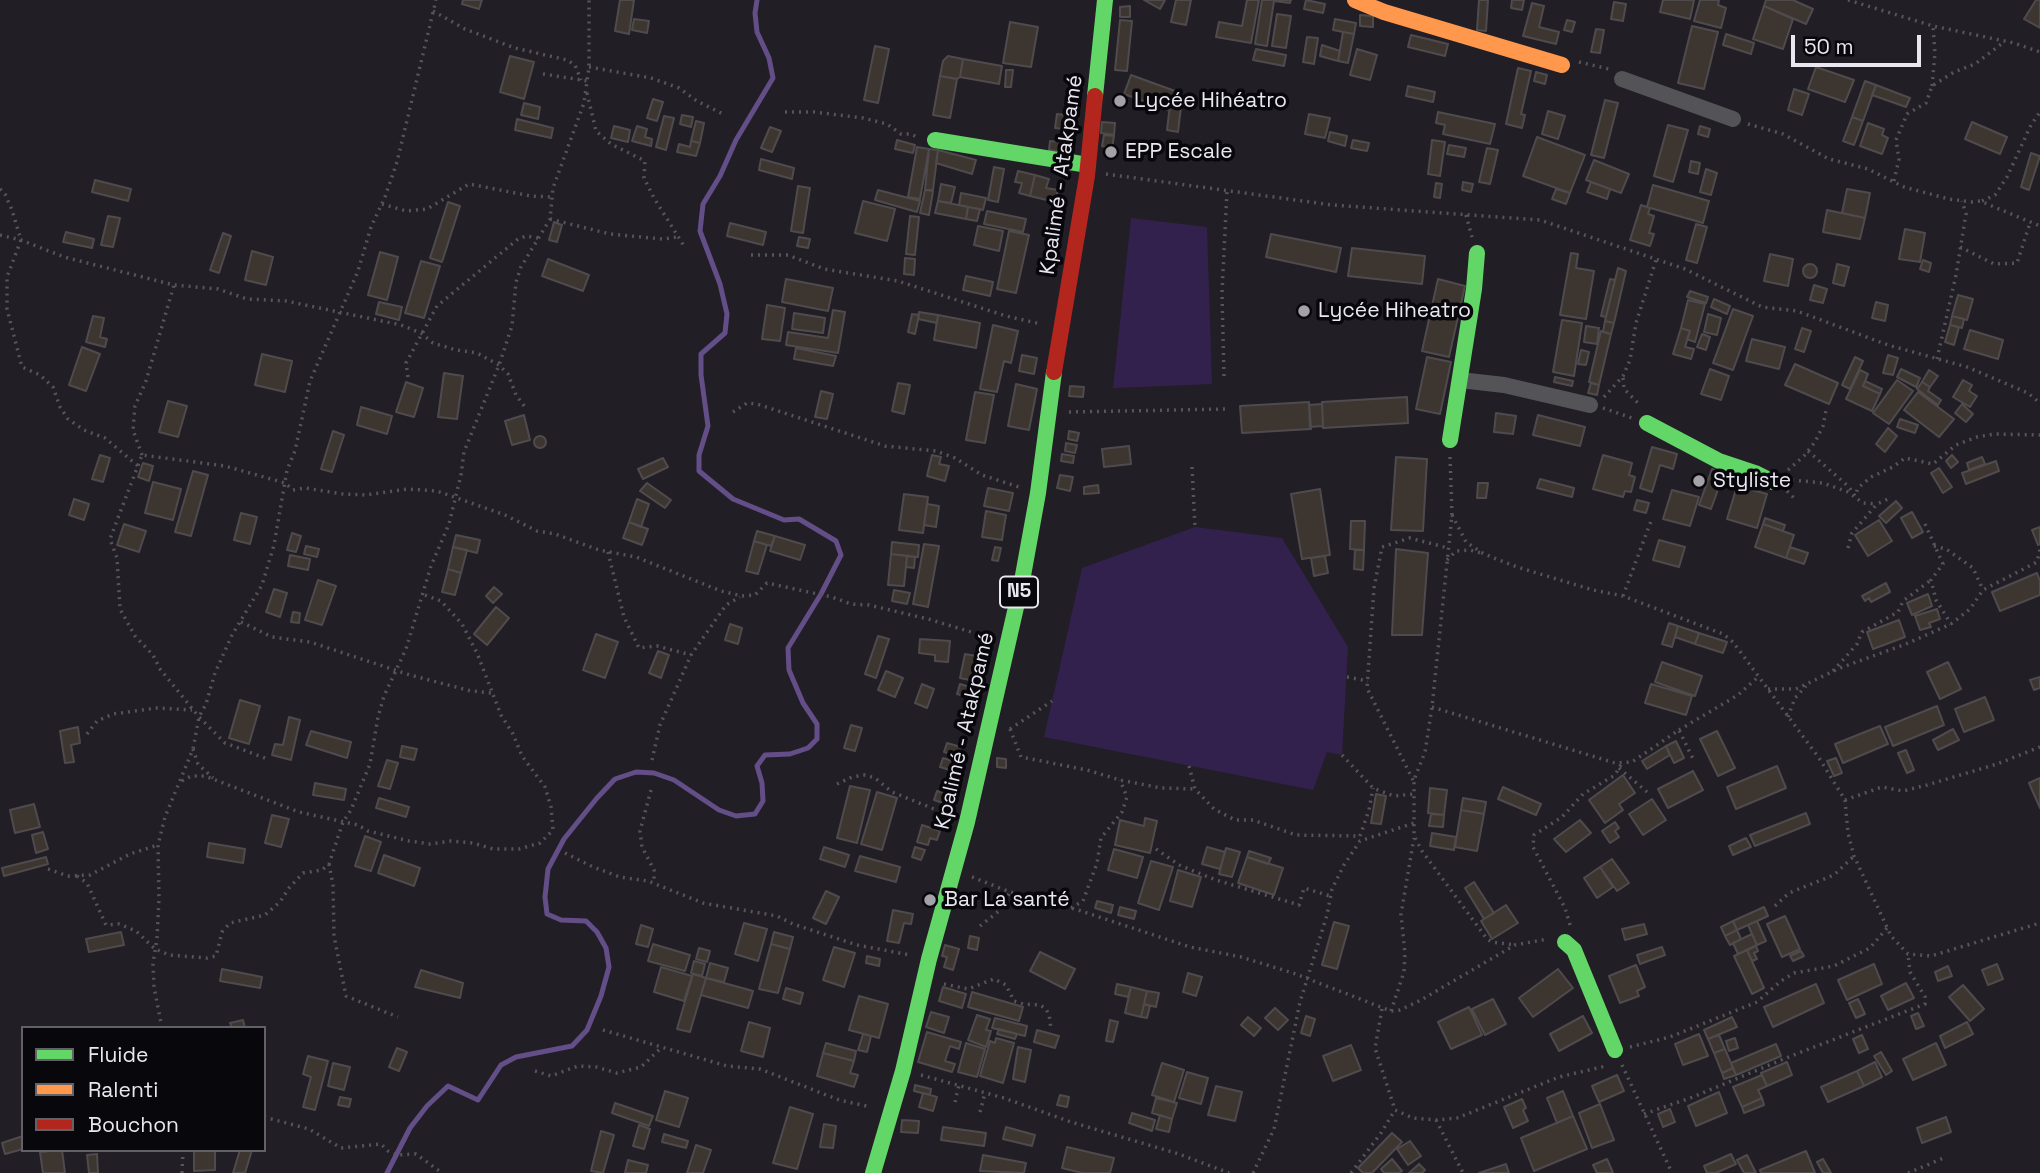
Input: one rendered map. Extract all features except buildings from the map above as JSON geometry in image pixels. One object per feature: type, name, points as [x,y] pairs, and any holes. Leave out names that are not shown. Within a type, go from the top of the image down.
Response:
[{"type":"main road","name":"Kpalimé - Atakpamé","points":[[873,1173],[903,1071],[929,959],[967,822],[1022,581],[1087,170],[1105,0]]},
{"type":"main road","points":[[1355,0],[1384,12],[1562,65]]},
{"type":"main road","points":[[935,140],[1087,170]]},
{"type":"main road","points":[[1450,440],[1475,289],[1477,253]]},
{"type":"main road","points":[[1647,423],[1719,461],[1776,480]]},
{"type":"main road","points":[[1565,942],[1574,950],[1618,1056]]},
{"type":"street","points":[[1622,79],[1733,119]]},
{"type":"street","points":[[1460,380],[1504,385],[1590,405]]},
{"type":"path","points":[[162,1026],[154,987],[153,964],[159,899],[158,845],[165,817],[193,749],[199,717],[232,635],[261,585],[274,545],[285,482],[310,382],[358,271],[371,227],[397,162],[436,0]]},
{"type":"path","points":[[398,1017],[346,996],[334,936],[333,885],[329,864],[343,822],[351,810],[370,764],[384,696],[414,627],[431,566],[449,524],[464,452],[512,326],[516,282],[550,219],[551,197],[584,103],[588,81],[589,0]]},
{"type":"path","points":[[1848,0],[1933,26],[2040,52]]},
{"type":"path","points":[[433,11],[465,29],[515,48],[567,60],[575,65],[581,80]]},
{"type":"path","points":[[1894,181],[1899,159],[1896,140],[1908,114],[1926,103],[1931,86],[1935,53],[1933,26]]},
{"type":"path","points":[[1931,86],[1954,72],[1975,64],[2004,42]]},
{"type":"path","points":[[1562,65],[1574,61],[1606,67],[1622,79]]},
{"type":"path","points":[[589,67],[651,78],[679,88],[724,116]]},
{"type":"path","points":[[542,74],[588,81]]},
{"type":"path","points":[[586,91],[596,131],[611,144],[645,161],[644,177],[684,246]]},
{"type":"path","points":[[785,112],[814,112],[863,118],[887,124],[901,134],[935,140]]},
{"type":"path","points":[[1980,201],[1995,195],[2040,112]]},
{"type":"path","points":[[1733,119],[1783,134],[1829,159],[1868,169],[1904,187],[1962,201],[1980,201],[2040,226]]},
{"type":"path","points":[[1087,170],[1332,205],[1540,220],[1685,269],[1762,307],[1797,311],[1888,345],[2005,382],[2028,393],[2040,403]]},
{"type":"path","points":[[382,204],[406,211],[427,209],[469,184],[531,196],[551,197]]},
{"type":"path","points":[[0,189],[12,210],[21,240],[7,276],[7,309],[22,367],[40,375],[53,387],[60,407],[68,419],[84,430],[105,438],[138,466]]},
{"type":"path","points":[[1224,376],[1222,293],[1227,191]]},
{"type":"path","points":[[1937,359],[1956,275],[1966,214],[1962,201]]},
{"type":"path","points":[[550,219],[610,234],[662,239],[678,237]]},
{"type":"path","points":[[1960,247],[1994,264],[2017,263],[2030,223]]},
{"type":"path","points":[[0,235],[74,260],[174,285],[218,289],[247,299],[286,302],[401,325],[421,333],[433,343],[477,353],[499,365],[508,374],[516,395],[525,407]]},
{"type":"path","points":[[408,377],[406,363],[437,306],[446,296],[464,285],[518,239],[526,236],[538,237]]},
{"type":"path","points":[[751,255],[788,256],[824,269],[898,281],[1008,316],[1060,329]]},
{"type":"path","points":[[1590,405],[1612,390],[1623,376],[1630,360],[1636,323],[1656,260]]},
{"type":"path","points":[[174,285],[146,381],[135,406],[133,430],[142,455],[110,539],[117,558],[120,609],[135,636],[153,655],[160,669],[199,717],[225,743],[265,758]]},
{"type":"path","points":[[1623,376],[1624,389],[1643,409],[1647,423]]},
{"type":"path","points":[[733,412],[747,403],[757,404],[885,446],[936,451],[955,458],[982,475],[1038,493]]},
{"type":"path","points":[[1590,405],[1647,423]]},
{"type":"path","points":[[1049,411],[1228,409]]},
{"type":"path","points":[[1776,480],[1808,451],[1823,426],[1826,410]]},
{"type":"path","points":[[1855,496],[1858,488],[1871,477],[1905,458],[1933,464],[1956,444],[1977,437],[1994,434],[2040,435]]},
{"type":"path","points":[[1413,780],[1425,752],[1432,706],[1452,515],[1450,440]]},
{"type":"path","points":[[1808,451],[1863,503],[1877,504]]},
{"type":"path","points":[[142,455],[225,466],[285,482],[293,490],[305,488],[366,495],[407,489],[437,491],[505,515],[537,531],[555,534],[608,552],[636,557],[703,586],[742,596],[755,595],[767,583],[832,597],[851,604],[869,605],[928,619],[1006,643]]},
{"type":"path","points":[[1192,467],[1195,527]]},
{"type":"path","points":[[1776,480],[1823,484],[1855,496]]},
{"type":"path","points":[[1848,548],[1852,533],[1877,504],[1890,498]]},
{"type":"path","points":[[1452,515],[1466,542],[1485,554]]},
{"type":"path","points":[[1623,596],[1651,522]]},
{"type":"path","points":[[1832,673],[1857,644],[1862,632],[1898,612],[1903,601],[1931,580],[1943,564],[1925,524]]},
{"type":"path","points":[[1391,1011],[1404,972],[1401,915],[1414,836],[1414,794],[1413,780],[1367,688],[1374,588],[1382,547],[1410,538],[1448,548]]},
{"type":"path","points":[[1934,546],[1946,549],[1973,568],[1983,590]]},
{"type":"path","points":[[1766,689],[1796,690],[1951,624],[1970,609],[1983,590],[2037,562],[2039,549]]},
{"type":"path","points":[[1446,562],[1456,551],[1470,550],[1485,554],[1517,567],[1593,590],[1623,596],[1723,634],[1733,642],[1757,678],[1819,758],[1844,800],[1854,856],[1891,936],[1908,954],[1909,972],[1925,997],[1925,1004],[1644,1114]]},
{"type":"path","points":[[608,552],[624,617],[639,649],[657,646],[691,654]]},
{"type":"path","points":[[1931,580],[1936,600],[1951,624]]},
{"type":"path","points":[[180,782],[191,776],[205,776],[299,812],[358,825],[384,835],[430,844],[451,841],[473,843],[493,849],[519,849],[540,843],[552,830],[551,807],[545,787],[523,756],[462,624],[441,601],[422,594]]},
{"type":"path","points":[[652,760],[660,725],[691,654],[726,605],[742,596]]},
{"type":"path","points":[[241,622],[272,637],[310,642],[396,670],[457,687],[492,693]]},
{"type":"path","points":[[1347,677],[1368,681]]},
{"type":"path","points":[[1432,706],[1566,750],[1622,763],[1632,762],[1738,695],[1757,678]]},
{"type":"path","points":[[1788,717],[1795,698],[1808,684]]},
{"type":"path","points":[[1010,729],[1052,701]]},
{"type":"path","points":[[87,734],[97,721],[113,714],[157,708],[193,710]]},
{"type":"path","points":[[992,708],[1002,716],[1010,729],[1021,757],[1161,788],[1195,789]]},
{"type":"path","points":[[1679,730],[1694,761]]},
{"type":"path","points":[[1844,800],[1882,787],[1903,791],[1927,785],[1997,764],[2040,747]]},
{"type":"path","points":[[193,749],[198,764],[217,782]]},
{"type":"path","points":[[1342,755],[1373,788],[1394,796],[1414,794]]},
{"type":"path","points":[[1414,836],[1422,852],[1487,939],[1515,945],[1554,939],[1565,942],[1570,923],[1565,908],[1532,847],[1534,835],[1563,817],[1583,794],[1615,775],[1622,763]]},
{"type":"path","points":[[1189,766],[1195,789],[1214,810],[1235,820],[1254,820],[1296,835],[1360,838],[1414,823]]},
{"type":"path","points":[[1619,768],[1647,792]]},
{"type":"path","points":[[838,784],[852,777],[865,775],[875,778],[892,792],[967,822]]},
{"type":"path","points":[[1071,908],[1083,901],[1097,863],[1101,838],[1122,812],[1127,797],[1121,780]]},
{"type":"path","points":[[1253,1173],[1274,1129],[1300,1002],[1327,915],[1330,896],[1343,865],[1360,838],[1370,810],[1373,788]]},
{"type":"path","points":[[652,790],[640,831],[642,846],[654,870],[654,883]]},
{"type":"path","points":[[48,869],[68,876],[90,875],[130,854],[158,845]]},
{"type":"path","points":[[1156,849],[1179,865],[1216,880],[1299,905],[1304,888],[1330,896]]},
{"type":"path","points":[[565,853],[620,877],[654,883],[703,903],[777,916],[857,945],[929,959]]},
{"type":"path","points":[[1775,906],[1789,893],[1834,875],[1854,856]]},
{"type":"path","points":[[77,876],[87,883],[106,925],[119,924],[136,931],[169,956],[207,958],[216,956],[222,932],[230,923],[265,915],[280,902],[303,873],[322,870],[329,864]]},
{"type":"path","points":[[954,870],[1010,891],[1190,947],[1241,957],[1391,1011],[1421,1000],[1515,945]]},
{"type":"path","points":[[980,926],[999,911],[1010,891]]},
{"type":"path","points":[[1908,954],[1931,956],[2040,923]]},
{"type":"path","points":[[1382,1009],[1375,1048],[1395,1110],[1413,1118],[1457,1118],[1757,1002],[1794,973],[1834,966],[1870,948],[1887,928]]},
{"type":"path","points":[[925,980],[968,989],[994,979],[1006,985],[1014,1001],[1045,1008],[1049,1014],[1051,1029]]},
{"type":"path","points":[[603,1030],[727,1066],[760,1069],[839,1100],[890,1112]]},
{"type":"path","points":[[535,1071],[551,1076],[578,1066],[596,1067],[617,1073],[641,1066],[662,1047]]},
{"type":"path","points":[[1618,1056],[1672,1173]]},
{"type":"path","points":[[903,1071],[985,1093],[1179,1154],[1229,1173]]},
{"type":"path","points":[[955,1102],[959,1085]]},
{"type":"path","points":[[980,1112],[985,1093]]},
{"type":"path","points":[[1351,1173],[1395,1110]]},
{"type":"path","points":[[266,1118],[309,1129],[341,1148],[381,1144],[397,1155],[416,1154],[442,1173]]},
{"type":"path","points":[[1436,1120],[1463,1173]]},
{"type":"path","points":[[182,1173],[183,1152]]},
{"type":"path","points":[[1908,1173],[1946,1157]]},
{"type":"shaded area","points":[[1131,218],[1207,227],[1212,384],[1113,388]]},
{"type":"shaded area","points":[[1195,527],[1282,538],[1348,647],[1342,755],[1327,752],[1313,790],[1044,737],[1082,568]]},
{"type":"waterway","points":[[387,1173],[410,1128],[427,1106],[448,1086],[478,1100],[501,1065],[516,1057],[572,1046],[587,1030],[609,967],[606,948],[597,932],[586,921],[561,920],[547,914],[545,897],[548,869],[564,839],[615,779],[636,772],[654,773],[674,780],[719,810],[736,816],[755,814],[763,801],[757,766],[765,755],[790,754],[808,748],[817,739],[817,724],[803,703],[789,670],[788,648],[841,555],[836,541],[799,519],[784,520],[733,499],[699,471],[699,455],[708,426],[701,354],[725,333],[727,314],[720,284],[700,231],[703,204],[720,176],[736,140],[773,78],[769,58],[757,32],[757,0]]},
{"type":"traffic: fast","points":[[1095,96],[1105,0]]},
{"type":"traffic: fast","points":[[935,140],[1088,165]]},
{"type":"traffic: fast","points":[[1450,440],[1474,289],[1477,253]]},
{"type":"traffic: fast","points":[[873,1173],[903,1071],[929,959],[967,822],[1022,581],[1038,493],[1054,372]]},
{"type":"traffic: fast","points":[[1647,423],[1719,461],[1773,482]]},
{"type":"traffic: fast","points":[[1565,942],[1574,950],[1615,1050]]},
{"type":"traffic: slow","points":[[1355,0],[1384,12],[1562,65]]},
{"type":"traffic: jam","points":[[1054,372],[1087,176],[1095,96]]},
{"type":"place","name":"Lycée Hihéatro","points":[[1120,101]]},
{"type":"place","name":"EPP Escale","points":[[1111,152]]},
{"type":"place","name":"Lycée Hiheatro","points":[[1304,311]]},
{"type":"place","name":"Styliste","points":[[1699,481]]},
{"type":"place","name":"Bar La santé","points":[[930,900]]}]
